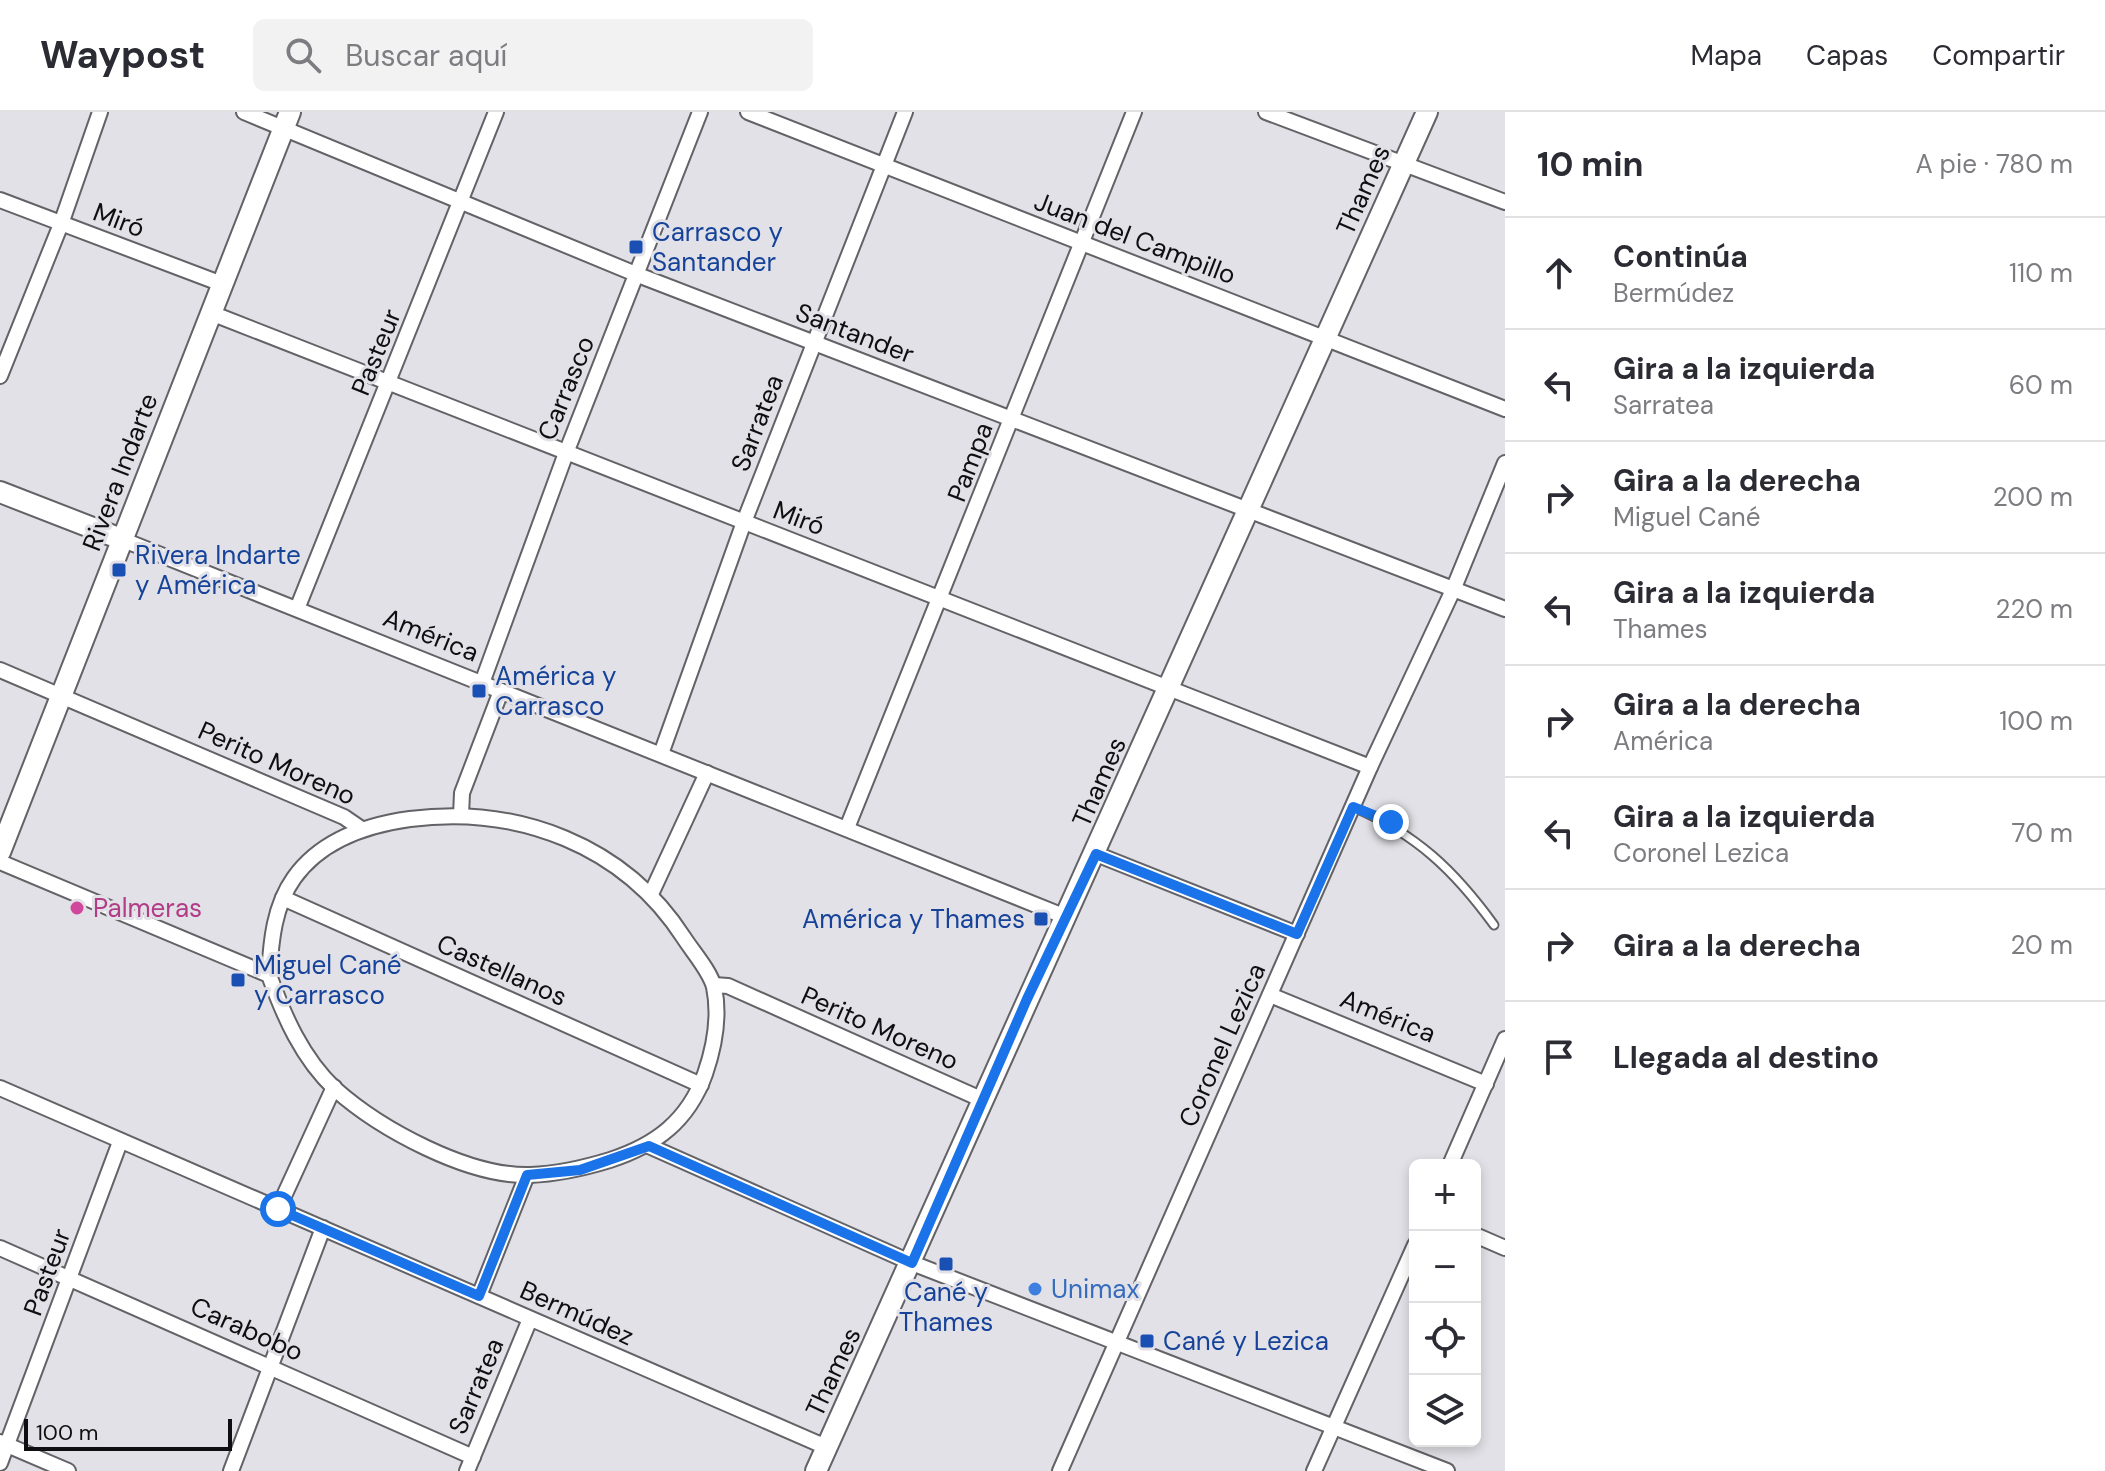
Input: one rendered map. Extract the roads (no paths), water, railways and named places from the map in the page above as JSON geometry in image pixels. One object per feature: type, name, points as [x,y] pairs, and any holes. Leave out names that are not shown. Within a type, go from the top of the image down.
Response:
[{"type":"street","points":[[0,376],[61,224],[100,112]]},
{"type":"street","name":"Santander","points":[[244,112],[287,120],[461,200],[638,275],[1505,609]]},
{"type":"street","name":"Pasteur","points":[[297,609],[496,112]]},
{"type":"street","name":"Carrasco","points":[[482,683],[566,453],[700,112]]},
{"type":"street","name":"Juan del Campillo","points":[[748,112],[1505,409]]},
{"type":"street","name":"Sarratea","points":[[661,754],[744,522],[905,112]]},
{"type":"street","name":"Pampa","points":[[847,828],[942,600],[1134,112]]},
{"type":"street","points":[[1266,112],[1505,202]]},
{"type":"street","name":"Thames","points":[[816,1471],[1427,112]]},
{"type":"street","name":"Rivera Indarte","points":[[0,852],[287,120]]},
{"type":"street","name":"Miró","points":[[0,200],[222,284]]},
{"type":"street","name":"Miró","points":[[211,313],[1370,767]]},
{"type":"street","name":"Coronel Lezica","points":[[1060,1471],[1370,767],[1453,590],[1505,463]]},
{"type":"street","name":"América","points":[[0,492],[1066,917]]},
{"type":"street","name":"Perito Moreno","points":[[0,670],[344,817],[360,828],[461,815],[511,821],[548,831],[606,858],[651,894],[673,920],[714,985],[728,986],[983,1100]]},
{"type":"street","points":[[461,815],[462,793],[501,691]]},
{"type":"street","points":[[651,894],[707,773]]},
{"type":"street","points":[[360,828],[302,867],[283,898],[273,931],[269,975],[299,1044],[334,1087],[384,1124],[432,1149],[479,1167],[527,1175],[580,1170],[649,1146],[677,1122],[701,1085],[714,1049],[714,985]]},
{"type":"street","points":[[1096,854],[1297,934]]},
{"type":"street","points":[[0,862],[269,975]]},
{"type":"street","name":"Castellanos","points":[[283,898],[701,1085]]},
{"type":"street","name":"América","points":[[1270,995],[1486,1084]]},
{"type":"street","points":[[1453,1159],[1505,1039]]},
{"type":"street","points":[[278,1209],[334,1087]]},
{"type":"street","name":"Bermúdez","points":[[0,1088],[826,1447]]},
{"type":"street","name":"Pasteur","points":[[0,1463],[3,1444],[71,1278],[120,1142]]},
{"type":"street","points":[[649,1146],[912,1263],[1447,1471]]},
{"type":"street","name":"Sarratea","points":[[479,1296],[527,1175]]},
{"type":"street","points":[[231,1471],[323,1228]]},
{"type":"street","points":[[1481,1238],[1505,1248]]},
{"type":"street","name":"Carabobo","points":[[0,1248],[269,1365],[470,1464]]},
{"type":"street","points":[[1314,1471],[1409,1258]]},
{"type":"street","name":"Sarratea","points":[[470,1464],[530,1319]]},
{"type":"street","points":[[3,1444],[68,1471]]},
{"type":"lane","points":[[1353,807],[1391,822],[1412,838],[1451,873],[1494,925]]},
{"type":"place","name":"Carrasco y Santander","points":[[636,247]]},
{"type":"place","name":"Rivera Indarte y América","points":[[119,570]]},
{"type":"place","name":"América y Carrasco","points":[[479,691]]},
{"type":"place","name":"Palmeras","points":[[77,908]]},
{"type":"place","name":"América y Thames","points":[[1041,919]]},
{"type":"place","name":"Miguel Cané y Carrasco","points":[[238,980]]},
{"type":"place","name":"Cané y Thames","points":[[946,1264]]},
{"type":"place","name":"Unimax","points":[[1035,1289]]},
{"type":"place","name":"Cané y Lezica","points":[[1147,1341]]}]
